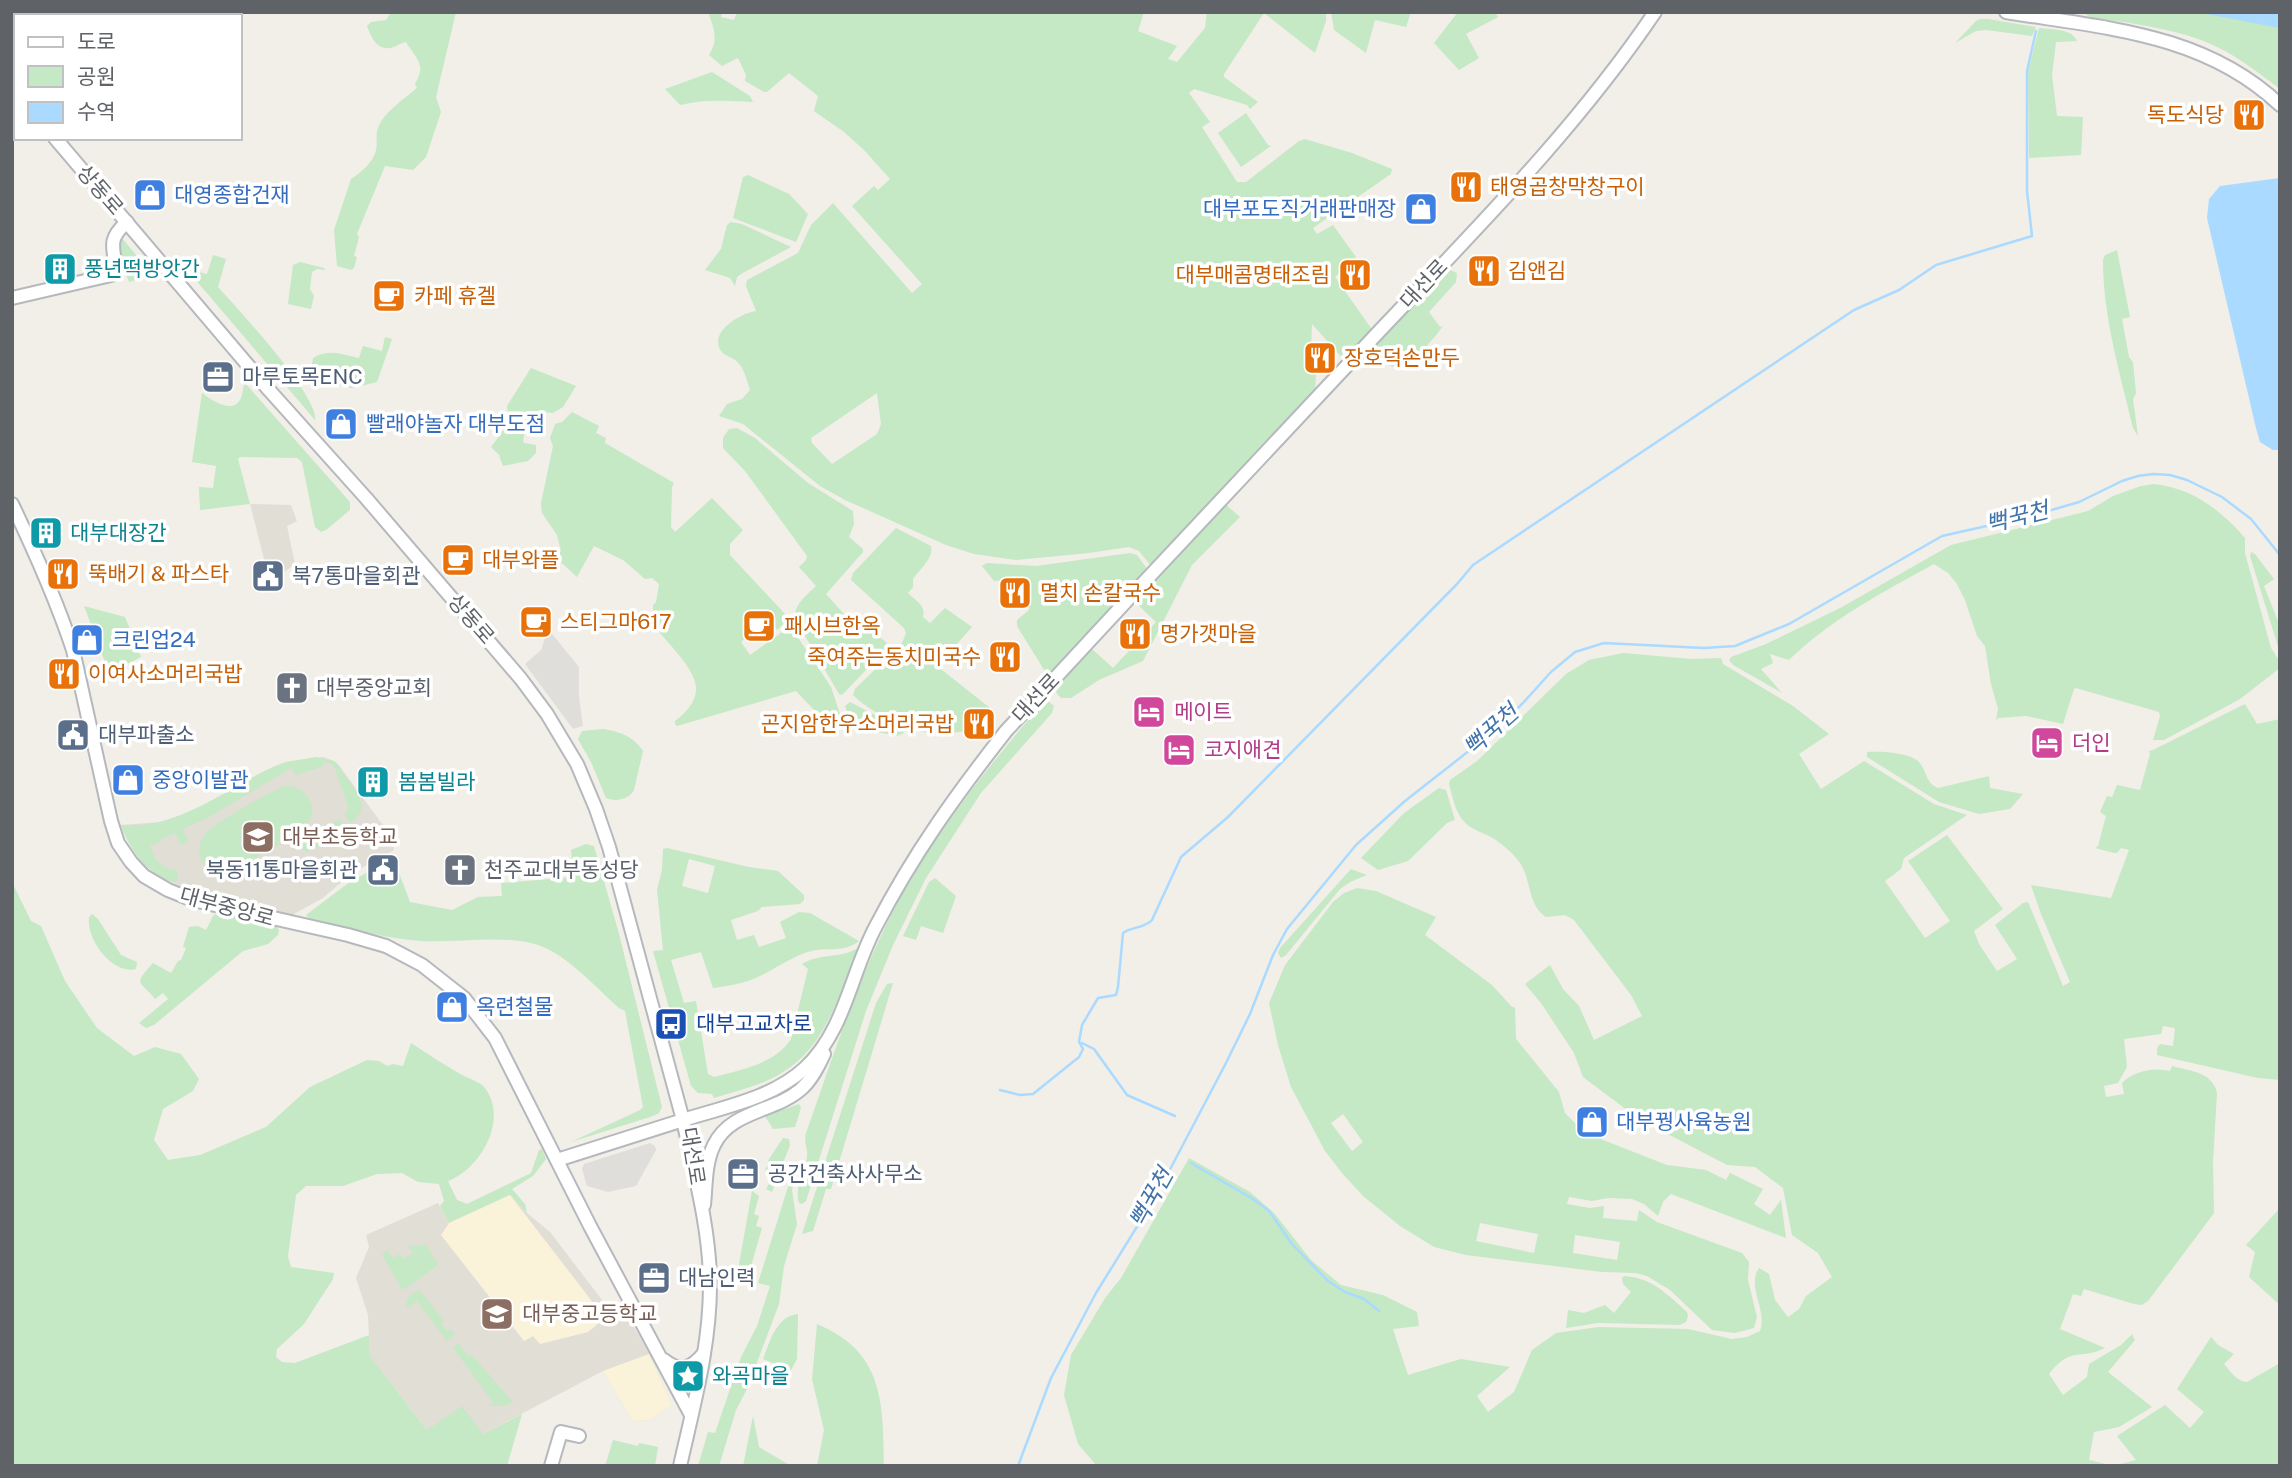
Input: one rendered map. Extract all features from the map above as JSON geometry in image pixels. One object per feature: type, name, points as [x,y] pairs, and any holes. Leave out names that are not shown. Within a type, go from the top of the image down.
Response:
[{"type":"street","name":"대선로","points":[[680,1466],[704,1352],[710,1281],[703,1216],[683,1120],[737,1103],[783,1084],[814,1058],[835,1028],[874,929],[912,859],[959,791],[1006,731],[1507,195],[1578,114],[1655,12]]},
{"type":"street","points":[[2006,12],[2149,36],[2183,46],[2231,68],[2280,104]]},
{"type":"street","name":"상동로","points":[[57,140],[269,390],[502,655],[558,731],[577,764],[603,829],[683,1120]]},
{"type":"street","points":[[12,298],[111,275],[116,267],[112,249],[115,234],[127,222]]},
{"type":"street","name":"대부중앙로","points":[[12,504],[64,622],[73,650],[111,821],[118,843],[131,862],[154,883],[193,900],[370,940],[406,955],[464,998],[495,1038],[609,1262],[691,1415]]},
{"type":"street","points":[[703,1216],[710,1155],[714,1144],[735,1122],[799,1091],[811,1079],[820,1064],[835,1028]]},
{"type":"street","points":[[557,1160],[683,1120]]},
{"type":"street","points":[[663,1359],[672,1366],[684,1368],[698,1361],[704,1352]]},
{"type":"street","points":[[551,1466],[561,1432],[579,1436]]},
{"type":"shaded area","points":[[250,504],[291,505],[297,521],[287,526],[295,564],[275,579],[271,565],[266,567]]},
{"type":"shaded area","points":[[548,629],[579,667],[583,726],[573,729],[525,664],[541,650]]},
{"type":"shaded area","name":"대부초등학교","points":[[323,757],[338,764],[388,832],[394,850],[351,874],[323,898],[292,915],[197,893],[164,879],[142,862],[121,825],[161,822],[191,812],[286,762]]},
{"type":"shaded area","points":[[650,1143],[656,1150],[636,1186],[608,1192],[587,1186],[582,1169],[584,1164]]},
{"type":"shaded area","name":"대부중고등학교","points":[[510,1195],[550,1232],[612,1313],[623,1308],[649,1353],[672,1405],[649,1420],[633,1421],[603,1371],[483,1434],[427,1430],[370,1356],[368,1315],[356,1278],[369,1247],[366,1235],[438,1203],[449,1223]]},
{"type":"green space","points":[[391,12],[456,12],[436,97],[441,112],[426,157],[413,170],[385,166],[357,234],[359,237],[354,256],[357,257],[351,270],[337,266],[334,230],[351,179],[373,158],[381,122],[417,88],[415,84],[420,71],[419,62],[406,42],[385,48],[378,45],[370,34],[367,26],[371,22],[386,20]]},
{"type":"green space","points":[[708,12],[722,12],[721,17],[734,20],[737,12],[1144,12],[1138,31],[1177,46],[1168,59],[1177,62],[1205,28],[1207,12],[1326,12],[1326,21],[1315,53],[1264,13],[1224,74],[1224,77],[1258,102],[1250,109],[1247,105],[1194,89],[1189,93],[1210,122],[1202,127],[1237,182],[1246,182],[1305,139],[1392,169],[1391,174],[1313,228],[1317,234],[1333,225],[1356,257],[1335,277],[1373,331],[1345,361],[1312,324],[1311,349],[1318,357],[1310,365],[1316,373],[1315,392],[1151,566],[1139,551],[1129,547],[1016,560],[974,554],[946,545],[845,500],[820,486],[743,424],[719,416],[727,404],[742,399],[750,390],[741,366],[721,351],[719,337],[728,325],[742,315],[756,311],[746,286],[747,280],[798,253],[811,225],[833,203],[912,293],[922,284],[852,206],[874,186],[878,190],[890,179],[844,132],[814,111],[818,96],[789,73],[764,92],[745,81],[746,75],[738,58],[722,66],[709,55],[715,39]],"holes":[[[877,393],[881,424],[877,434],[832,464],[812,443],[811,438]]]},
{"type":"green space","points":[[1331,12],[1411,12],[1406,27],[1375,20],[1366,53],[1334,30]]},
{"type":"green space","points":[[1458,12],[1495,12],[1498,17],[1466,34],[1479,58],[1459,70],[1434,43]]},
{"type":"green space","points":[[2083,12],[2280,12],[2280,89],[2250,66],[2204,41],[2156,28],[2091,18]]},
{"type":"green space","points":[[1980,19],[2036,27],[2032,36],[1986,30],[1976,31],[1955,43]]},
{"type":"green space","points":[[2039,28],[2066,32],[2077,41],[2056,42],[2052,75],[2057,116],[2083,117],[2081,155],[2029,158],[2028,71]]},
{"type":"green space","points":[[712,72],[750,96],[753,102],[708,101],[680,105],[665,89]]},
{"type":"green space","points":[[1246,113],[1271,146],[1241,167],[1218,133]]},
{"type":"green space","points":[[748,175],[789,194],[808,214],[796,242],[733,218],[743,177]]},
{"type":"green space","points":[[731,222],[742,224],[791,247],[741,274],[737,277],[735,286],[730,278],[705,270],[721,249],[727,225]]},
{"type":"green space","points":[[119,237],[153,275],[129,282],[117,250]]},
{"type":"green space","points":[[2117,250],[2130,317],[2122,319],[2129,357],[2133,362],[2136,393],[2133,399],[2138,436],[2133,428],[2118,366],[2106,303],[2103,260],[2105,255]]},
{"type":"green space","points":[[213,255],[226,259],[218,287],[291,373],[313,408],[315,420],[194,278],[199,272],[207,274]]},
{"type":"green space","points":[[300,262],[325,270],[317,269],[312,272],[310,289],[314,296],[311,309],[288,304],[293,265]]},
{"type":"green space","points":[[1446,268],[1457,273],[1456,282],[1429,312],[1440,327],[1443,326],[1413,359],[1398,366],[1388,365],[1373,345]]},
{"type":"green space","points":[[385,337],[392,339],[377,382],[352,388],[330,384],[314,386],[310,374],[313,358],[330,353],[359,358],[363,346],[382,351]]},
{"type":"green space","points":[[531,368],[576,386],[563,407],[553,413],[528,413],[523,441],[536,445],[536,453],[528,461],[503,466],[499,455],[491,447],[509,423],[507,406]]},
{"type":"green space","points":[[244,382],[350,502],[350,510],[326,530],[321,532],[315,527],[302,462],[297,458],[240,457],[238,459],[250,504],[200,510],[199,487],[213,488],[216,466],[192,462],[202,393],[221,404],[232,406],[240,400]]},
{"type":"green space","points":[[572,412],[599,426],[596,433],[606,438],[605,443],[674,483],[671,527],[675,532],[712,498],[743,530],[730,544],[730,555],[786,615],[787,621],[777,630],[765,614],[743,629],[748,636],[741,642],[750,655],[785,630],[793,630],[831,687],[840,720],[817,713],[796,691],[677,726],[675,724],[692,703],[696,685],[688,668],[655,625],[653,605],[659,584],[652,578],[645,579],[623,560],[594,546],[577,577],[552,554],[561,551],[557,535],[542,513],[541,503],[553,446],[550,438],[555,424],[562,422]]},
{"type":"green space","points":[[737,428],[755,438],[808,483],[853,511],[854,524],[849,537],[863,552],[826,594],[852,623],[865,626],[886,642],[888,647],[842,695],[795,619],[798,605],[816,586],[799,567],[807,556],[745,471],[723,448],[723,438],[729,429]]},
{"type":"green space","points":[[2154,484],[2181,490],[2205,502],[2226,518],[2245,538],[2245,553],[2271,648],[2280,662],[2280,668],[2240,699],[2164,740],[2153,740],[2159,712],[2076,688],[2063,724],[2026,716],[1998,718],[1996,721],[1998,709],[1985,646],[1977,636],[1957,584],[1948,573],[1934,564],[1840,619],[1789,660],[1770,654],[1773,663],[1761,669],[1782,693],[1733,665],[1729,660],[1842,607],[1951,545],[2088,511],[2113,496]]},
{"type":"green space","points":[[1225,504],[1240,517],[1192,565],[1143,661],[1099,680],[1071,698],[1061,698],[1055,689],[1092,649],[1113,668],[1156,622],[1135,602]]},
{"type":"green space","points":[[896,528],[931,546],[928,559],[913,579],[913,587],[908,593],[922,606],[923,617],[930,623],[945,608],[972,627],[937,666],[990,708],[988,718],[968,721],[970,730],[937,734],[916,730],[880,715],[853,695],[855,689],[902,643],[906,633],[904,628],[851,580],[853,573]]},
{"type":"green space","points":[[2251,552],[2274,579],[2264,586],[2280,626],[2280,653],[2250,556]]},
{"type":"green space","points":[[1130,553],[1137,555],[1148,570],[1049,678],[1017,626],[1017,620],[1029,610],[1030,595],[1022,579],[994,581],[982,566],[987,563],[1036,566]]},
{"type":"green space","points":[[84,606],[125,617],[141,657],[109,673]]},
{"type":"green space","points":[[1623,653],[1692,659],[1721,658],[1723,664],[1793,706],[1829,734],[1799,754],[1821,789],[1864,761],[1934,804],[1967,815],[1904,858],[1901,869],[1885,881],[1925,938],[1950,921],[1908,861],[1947,835],[2003,909],[1974,931],[1979,944],[1997,971],[2017,959],[1995,925],[2028,902],[2063,986],[2070,982],[2031,885],[2111,898],[2129,850],[2121,848],[2114,853],[2095,848],[2098,846],[2106,816],[2100,812],[2107,796],[2112,797],[2117,785],[2140,790],[2149,751],[2245,704],[2257,724],[2280,719],[2280,1080],[2258,1078],[2157,1055],[2160,1044],[2173,1046],[2175,1028],[2163,1026],[2161,1034],[2124,1039],[2127,1067],[2118,1083],[2104,1086],[2106,1097],[2124,1094],[2122,1083],[2138,1073],[2151,1070],[2170,1071],[2172,1066],[2200,1074],[2215,1086],[2214,1213],[2148,1301],[2142,1305],[2084,1289],[2081,1296],[2073,1294],[2060,1329],[2105,1348],[2070,1356],[2049,1374],[2063,1395],[2087,1377],[2089,1364],[2121,1345],[2132,1334],[2135,1340],[2108,1372],[2152,1407],[2119,1427],[2094,1432],[2089,1460],[2113,1466],[1097,1466],[1078,1444],[1064,1395],[1071,1355],[1105,1298],[1121,1278],[1189,1158],[1250,1192],[1275,1214],[1311,1260],[1341,1285],[1383,1295],[1417,1312],[1419,1326],[1393,1329],[1408,1375],[1461,1359],[1510,1367],[1477,1396],[1488,1412],[1514,1392],[1532,1350],[1556,1333],[1599,1327],[1688,1329],[1732,1339],[1747,1337],[1760,1331],[1762,1323],[1755,1283],[1759,1268],[1769,1274],[1775,1300],[1788,1317],[1799,1309],[1806,1296],[1832,1277],[1818,1253],[1792,1235],[1783,1188],[1755,1167],[1727,1165],[1639,1119],[1583,1077],[1574,1053],[1525,984],[1550,965],[1563,989],[1579,1006],[1594,1040],[1642,1016],[1631,995],[1574,920],[1565,915],[1546,917],[1540,912],[1518,860],[1496,840],[1467,825],[1455,805],[1450,780],[1477,761],[1566,674],[1589,660]]},
{"type":"green space","points":[[1044,701],[1054,706],[1052,713],[981,793],[926,878],[893,945],[866,1011],[806,1201],[799,1203],[798,1190],[807,1157],[806,1133],[848,1015],[885,928],[899,900],[948,821]]},
{"type":"green space","points":[[850,702],[902,729],[904,733],[897,736],[859,728],[849,718],[845,706]]},
{"type":"green space","points":[[603,729],[626,736],[643,751],[634,790],[622,799],[606,798],[578,739],[582,731]]},
{"type":"green space","points":[[1867,752],[1893,753],[1913,758],[1921,765],[1931,783],[1938,788],[1989,776],[1990,788],[2023,794],[2010,809],[1979,814],[1939,802],[1867,757]]},
{"type":"green space","points":[[316,757],[334,761],[359,796],[360,812],[350,823],[344,813],[348,806],[335,769],[324,762],[322,767],[295,775],[291,768],[211,816],[183,829],[188,842],[181,845],[175,833],[150,846],[156,860],[169,870],[175,869],[178,872],[175,882],[156,874],[141,861],[121,825],[163,821],[201,806],[275,766]]},
{"type":"green space","points":[[284,786],[303,791],[312,806],[312,815],[301,830],[227,873],[212,871],[202,862],[199,848],[210,829]]},
{"type":"green space","points":[[1439,788],[1446,790],[1455,820],[1447,823],[1408,861],[1378,870],[1361,858],[1404,813]]},
{"type":"green space","points":[[340,819],[346,829],[306,853],[300,843]]},
{"type":"green space","points":[[586,844],[594,846],[662,1107],[659,1113],[653,1116],[571,1142],[643,1107],[625,1011],[581,973],[549,950],[525,942],[496,939],[406,940],[309,918],[306,915],[351,881],[370,871],[374,881],[398,870],[410,902],[452,910],[478,897],[502,896],[501,883],[574,877],[571,850]]},
{"type":"green space","points":[[663,849],[778,871],[804,895],[800,904],[762,907],[758,911],[731,920],[737,940],[754,935],[759,947],[786,938],[780,922],[799,912],[810,913],[859,941],[842,948],[804,953],[751,980],[713,988],[701,952],[671,960],[684,1003],[696,1001],[708,1074],[714,1077],[767,1060],[784,1048],[791,1039],[808,969],[802,964],[858,948],[829,1018],[809,1050],[780,1074],[748,1088],[714,1098],[712,1094],[698,1093],[691,1086],[653,951],[663,950],[657,890]],"holes":[[[689,859],[715,866],[708,893],[682,886]]]},
{"type":"green space","points":[[1351,869],[1367,875],[1340,889],[1281,958],[1278,953],[1280,948]]},
{"type":"green space","points":[[935,878],[956,896],[943,933],[921,926],[916,940],[903,936],[929,882]]},
{"type":"green space","points":[[12,882],[31,921],[41,926],[65,981],[97,1028],[134,1056],[155,1047],[181,1054],[199,1079],[193,1091],[163,1109],[154,1140],[168,1160],[200,1155],[266,1127],[310,1087],[367,1060],[379,1061],[387,1066],[403,1066],[411,1043],[480,1084],[492,1101],[494,1114],[488,1142],[471,1166],[448,1181],[457,1200],[467,1204],[531,1173],[539,1150],[542,1149],[546,1159],[533,1176],[512,1189],[525,1204],[527,1213],[510,1195],[449,1223],[440,1206],[444,1201],[439,1184],[418,1182],[402,1173],[377,1174],[343,1186],[306,1186],[296,1195],[288,1256],[291,1267],[334,1273],[333,1279],[304,1324],[277,1349],[276,1357],[282,1362],[295,1363],[369,1335],[370,1356],[427,1430],[462,1406],[483,1434],[522,1414],[507,1466],[12,1466]]},
{"type":"green space","points":[[1357,888],[1376,891],[1436,917],[1425,935],[1492,985],[1515,1008],[1516,1039],[1559,1092],[1565,1113],[1577,1125],[1603,1140],[1667,1165],[1706,1170],[1726,1180],[1730,1173],[1763,1189],[1754,1204],[1770,1215],[1781,1200],[1786,1238],[1671,1194],[1663,1202],[1658,1216],[1644,1204],[1632,1199],[1608,1198],[1592,1201],[1569,1197],[1567,1204],[1590,1208],[1604,1206],[1603,1218],[1637,1221],[1639,1210],[1657,1222],[1742,1253],[1749,1262],[1748,1280],[1757,1317],[1754,1328],[1735,1333],[1712,1330],[1670,1290],[1647,1276],[1636,1273],[1602,1272],[1466,1255],[1434,1247],[1400,1226],[1363,1196],[1325,1151],[1291,1087],[1269,1003],[1285,965],[1333,902],[1344,893]],"holes":[[[1343,1114],[1363,1142],[1352,1151],[1331,1123]],[[1480,1223],[1538,1234],[1534,1253],[1476,1241]],[[1575,1235],[1620,1242],[1617,1260],[1573,1253]]]},
{"type":"green space","points":[[92,914],[121,955],[137,962],[136,969],[118,966],[102,954],[89,926],[89,917]]},
{"type":"green space","points":[[216,914],[277,927],[278,935],[268,944],[243,951],[154,1025],[146,1028],[139,1023],[168,999],[163,993],[155,999],[140,979],[153,963],[171,973],[186,948],[183,947],[189,927],[198,926],[206,930]]},
{"type":"green space","points":[[893,983],[831,1189],[826,1189],[813,1231],[802,1234],[876,1003],[887,984]]},
{"type":"green space","points":[[799,1104],[801,1108],[795,1127],[773,1129],[765,1116]]},
{"type":"green space","points":[[783,1138],[789,1139],[790,1145],[772,1192],[766,1189],[774,1176],[765,1171],[769,1159]]},
{"type":"green space","points":[[796,1161],[798,1164],[792,1190],[797,1224],[784,1266],[779,1304],[747,1389],[736,1410],[719,1466],[698,1466],[708,1432],[715,1433],[741,1357],[757,1326],[770,1286],[758,1283]]},
{"type":"green space","points":[[752,1191],[759,1196],[754,1214],[759,1216],[756,1226],[762,1228],[747,1280],[728,1275],[731,1270],[738,1270]]},
{"type":"green space","points":[[2280,1208],[2280,1305],[2249,1277],[2255,1252],[2246,1245]]},
{"type":"green space","points":[[426,1244],[438,1265],[402,1289],[382,1255],[387,1250],[393,1258],[400,1254],[403,1259],[413,1253],[409,1246]]},
{"type":"green space","points":[[1624,1276],[1651,1283],[1666,1293],[1687,1312],[1686,1322],[1680,1325],[1598,1323],[1566,1328],[1568,1310],[1584,1313],[1605,1305],[1614,1313],[1631,1292],[1623,1284]]},
{"type":"green space","points":[[419,1289],[444,1321],[441,1323],[447,1331],[451,1329],[455,1334],[447,1341],[417,1301],[407,1309],[406,1299]]},
{"type":"green space","points":[[798,1314],[797,1359],[791,1370],[763,1359],[779,1325],[784,1319]]},
{"type":"green space","points":[[817,1324],[856,1349],[867,1364],[880,1400],[884,1466],[817,1466],[824,1430],[812,1379]]},
{"type":"green space","points":[[2211,1337],[2218,1345],[2234,1354],[2224,1364],[2240,1380],[2247,1382],[2280,1363],[2280,1466],[2113,1466],[2136,1460],[2117,1436],[2165,1405],[2190,1428],[2204,1412],[2177,1389]]},
{"type":"green space","points":[[458,1343],[513,1402],[504,1406],[489,1406],[493,1402],[453,1348]]},
{"type":"green space","points":[[753,1416],[759,1447],[791,1466],[743,1466]]},
{"type":"green space","points":[[613,1440],[658,1447],[655,1466],[605,1466]]},
{"type":"sand","points":[[510,1195],[591,1300],[599,1323],[588,1332],[540,1344],[533,1336],[524,1341],[441,1235],[449,1223]]},
{"type":"sand","points":[[649,1354],[672,1405],[649,1420],[633,1421],[603,1371]]},
{"type":"water","points":[[2196,12],[2280,12],[2280,28]]},
{"type":"water","points":[[2280,178],[2280,450],[2273,450],[2260,442],[2256,428],[2207,218],[2209,199],[2220,186]]},
{"type":"waterway","points":[[1000,1090],[1020,1095],[1033,1094],[1079,1057],[1083,1049],[1079,1042],[1082,1025],[1098,998],[1116,995],[1123,933],[1152,920],[1181,857],[1228,817],[1473,565],[1854,310],[1899,290],[1936,265],[2032,236],[2027,191],[2027,71],[2036,31]]},
{"type":"waterway","name":"뻑꾹천","points":[[1018,1466],[1051,1378],[1096,1293],[1156,1196],[1226,1063],[1287,929],[1356,845],[1405,801],[1479,743],[1575,652],[1604,643],[1704,648],[1735,646],[1789,624],[1942,536],[2079,502],[2138,476],[2170,475],[2222,497],[2251,519],[2280,555]]},
{"type":"waterway","points":[[1082,1043],[1094,1049],[1127,1095],[1175,1116]]},
{"type":"waterway","points":[[1191,1163],[1269,1211],[1292,1244],[1328,1281],[1345,1292],[1364,1299],[1379,1311]]},
{"type":"place","name":"독도식당","points":[[2249,115]]},
{"type":"place","name":"태영곱창막창구이","points":[[1466,187]]},
{"type":"place","name":"대영종합건재","points":[[150,195]]},
{"type":"place","name":"대부포도직거래판매장","points":[[1421,209]]},
{"type":"place","name":"풍년떡방앗간","points":[[60,269]]},
{"type":"place","name":"김앤김","points":[[1484,271]]},
{"type":"place","name":"대부매콤명태조림","points":[[1355,275]]},
{"type":"place","name":"카페 휴겔","points":[[389,296]]},
{"type":"place","name":"장호덕손만두","points":[[1320,358]]},
{"type":"place","name":"마루토목ENC","points":[[218,377]]},
{"type":"place","name":"빨래야놀자 대부도점","points":[[341,424]]},
{"type":"place","name":"대부대장간","points":[[46,533]]},
{"type":"place","name":"대부와플","points":[[458,560]]},
{"type":"place","name":"뚝배기 & 파스타","points":[[63,574]]},
{"type":"place","name":"북7통마을회관","points":[[268,576]]},
{"type":"place","name":"멸치 손칼국수","points":[[1015,593]]},
{"type":"place","name":"스티그마617","points":[[536,622]]},
{"type":"place","name":"패시브한옥","points":[[759,626]]},
{"type":"place","name":"명가갯마을","points":[[1135,634]]},
{"type":"place","name":"크린업24","points":[[87,640]]},
{"type":"place","name":"죽여주는동치미국수","points":[[1005,657]]},
{"type":"place","name":"이여사소머리국밥","points":[[64,674]]},
{"type":"place","name":"대부중앙교회","points":[[292,688]]},
{"type":"place","name":"메이트","points":[[1149,712]]},
{"type":"place","name":"곤지암한우소머리국밥","points":[[979,724]]},
{"type":"place","name":"대부파출소","points":[[73,735]]},
{"type":"place","name":"더인","points":[[2047,743]]},
{"type":"place","name":"코지애견","points":[[1179,750]]},
{"type":"place","name":"중앙이발관","points":[[128,780]]},
{"type":"place","name":"봄봄빌라","points":[[373,782]]},
{"type":"place","name":"대부초등학교","points":[[258,837]]},
{"type":"place","name":"북동11통마을회관","points":[[383,870]]},
{"type":"place","name":"천주교대부동성당","points":[[460,870]]},
{"type":"place","name":"옥련철물","points":[[452,1007]]},
{"type":"place","name":"대부고교차로","points":[[671,1024]]},
{"type":"place","name":"대부꿩사육농원","points":[[1592,1122]]},
{"type":"place","name":"공간건축사사무소","points":[[743,1174]]},
{"type":"place","name":"대남인력","points":[[654,1278]]},
{"type":"place","name":"대부중고등학교","points":[[497,1314]]},
{"type":"place","name":"와곡마을","points":[[688,1376]]}]
